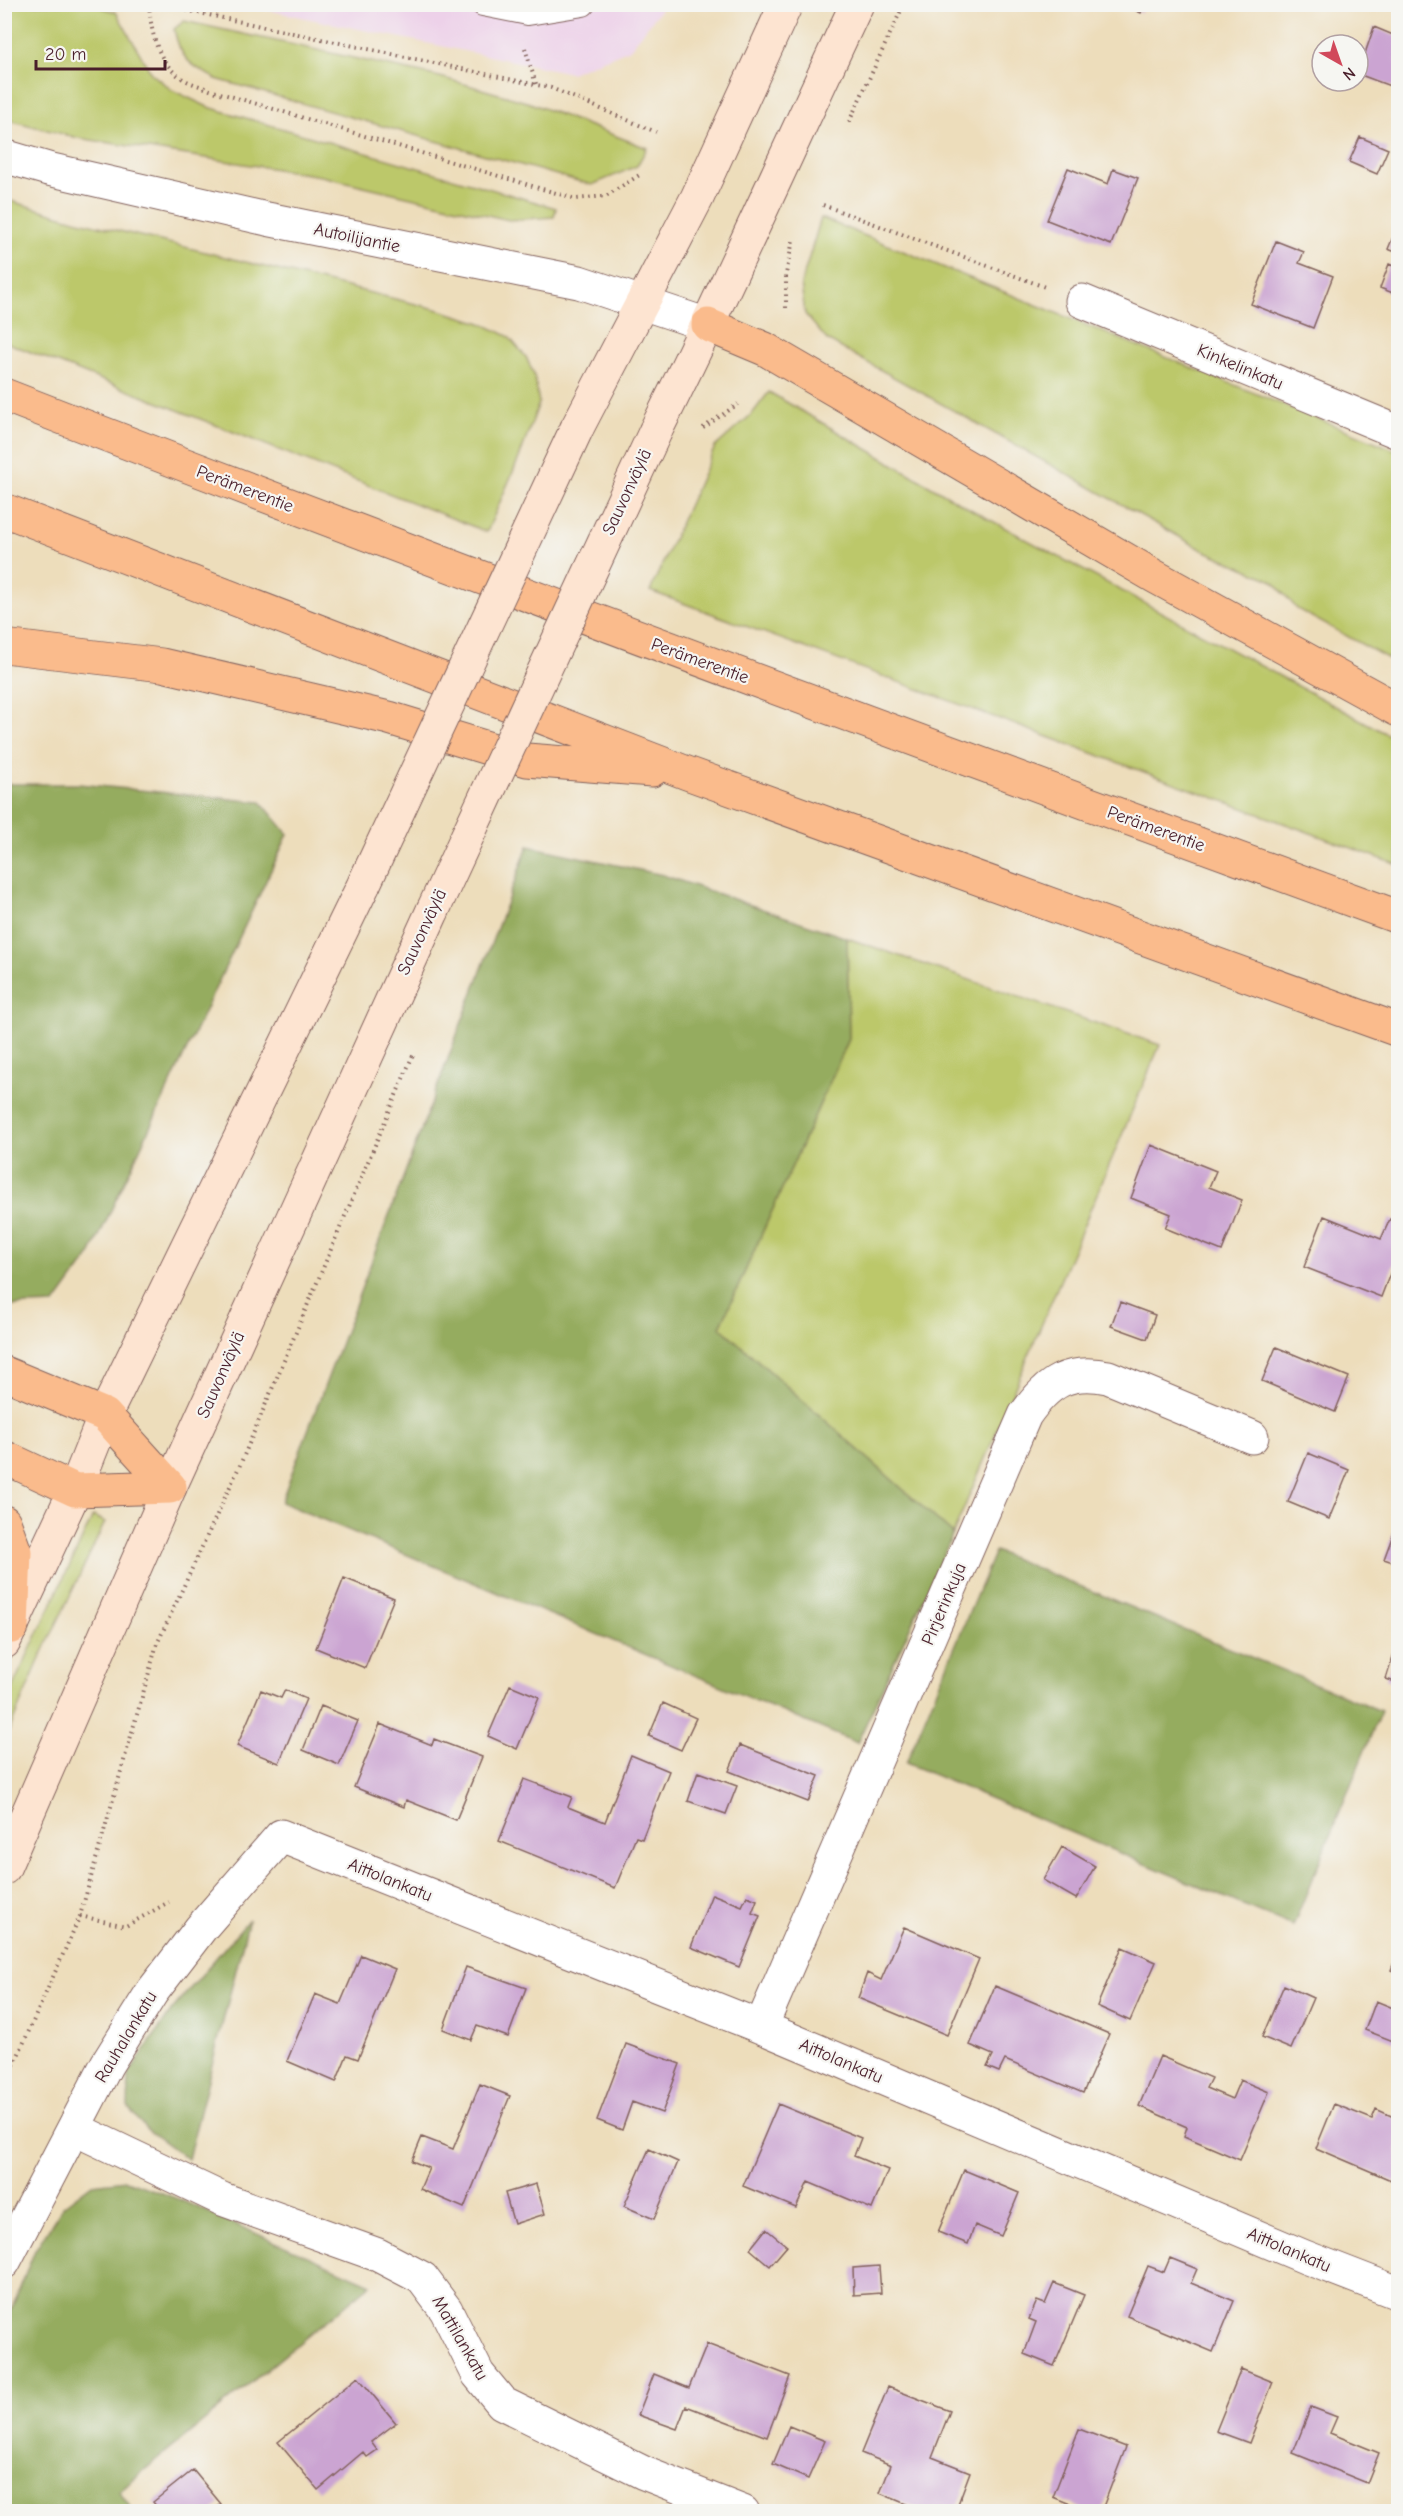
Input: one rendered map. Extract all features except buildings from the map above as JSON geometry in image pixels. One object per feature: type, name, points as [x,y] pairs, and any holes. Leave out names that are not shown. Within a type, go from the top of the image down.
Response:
[{"type":"highway","points":[[708,325],[765,349],[1154,576],[1398,710]]},
{"type":"highway","name":"Perämerentie","points":[[4,396],[375,540],[876,727],[1398,917]]},
{"type":"highway","points":[[4,510],[687,773],[1398,1030]]},
{"type":"highway","points":[[4,646],[162,665],[389,718],[527,760],[687,773]]},
{"type":"highway","points":[[4,1373],[105,1415],[170,1487]]},
{"type":"highway","points":[[4,1457],[75,1490],[170,1487]]},
{"type":"highway","points":[[4,1522],[15,1552],[8,1635]]},
{"type":"main road","points":[[8,1635],[75,1490],[105,1415],[364,884],[577,428],[697,198],[786,4]]},
{"type":"main road","name":"Sauvonväylä","points":[[4,1868],[170,1487],[433,910],[857,4]]},
{"type":"street","name":"Autoilijantie","points":[[4,156],[267,219],[579,282],[708,325]]},
{"type":"street","name":"Kinkelinkatu","points":[[1082,301],[1398,432]]},
{"type":"street","name":"Pirjerinkuja","points":[[761,2027],[1025,1415],[1034,1402],[1060,1380],[1075,1374],[1089,1373],[1108,1377],[1252,1437]]},
{"type":"street","name":"Aittolankatu","points":[[281,1836],[761,2027],[1305,2257],[1398,2293]]},
{"type":"street","name":"Rauhalankatu","points":[[4,2262],[107,2064],[152,1992],[201,1928],[281,1836]]},
{"type":"street","name":"Mattilankatu","points":[[75,2129],[222,2199],[378,2255],[422,2278],[446,2310],[478,2374],[502,2403],[644,2473],[743,2511]]},
{"type":"lane","points":[[483,4],[528,13],[583,4]]},
{"type":"path","points":[[149,4],[150,28],[160,55],[180,77],[210,90],[576,199],[606,196],[641,174]]},
{"type":"path","points":[[157,4],[551,88],[656,132]]},
{"type":"path","points":[[844,132],[904,4]]},
{"type":"path","points":[[823,205],[1082,301]]},
{"type":"path","points":[[786,308],[786,274],[793,239]]},
{"type":"path","points":[[698,432],[738,404]]},
{"type":"path","points":[[4,2087],[80,1916],[158,1644],[240,1465],[415,1052]]},
{"type":"shaded area","points":[[243,5],[664,5],[630,49],[571,73]]},
{"type":"green space","points":[[90,4],[116,12],[151,73],[172,90],[208,107],[556,208],[554,217],[509,220],[321,176],[78,138],[5,119],[5,5]]},
{"type":"green space","points":[[184,21],[440,77],[530,103],[647,148],[637,166],[592,185],[216,79],[193,65],[179,48],[174,29]]},
{"type":"green space","points":[[4,199],[75,220],[436,309],[481,323],[508,336],[526,357],[534,375],[539,403],[519,458],[487,532],[5,342]]},
{"type":"green space","points":[[821,218],[1398,451],[1398,664],[1297,609],[1273,581],[1203,550],[827,340],[805,314],[801,284]]},
{"type":"green space","points":[[769,392],[972,510],[1398,740],[1398,865],[650,591],[715,447],[752,414]]},
{"type":"green space","points":[[4,784],[78,784],[261,802],[288,834],[90,1255],[55,1304],[5,1306]]},
{"type":"green space","points":[[528,846],[663,875],[847,938],[849,1039],[720,1327],[953,1534],[857,1743],[281,1502]]},
{"type":"green space","points":[[847,938],[1160,1045],[953,1534],[720,1327],[849,1039]]},
{"type":"green space","points":[[93,1516],[105,1522],[38,1663],[5,1740],[5,1703]]},
{"type":"green space","points":[[995,1551],[1381,1711],[1293,1926],[906,1763]]},
{"type":"green space","points":[[249,1919],[188,2159],[145,2128],[128,2107],[129,2073],[172,2010]]},
{"type":"green space","points":[[126,2180],[178,2199],[371,2284],[119,2491],[132,2511],[5,2511],[5,2326],[35,2250],[63,2206],[92,2184]]}]
